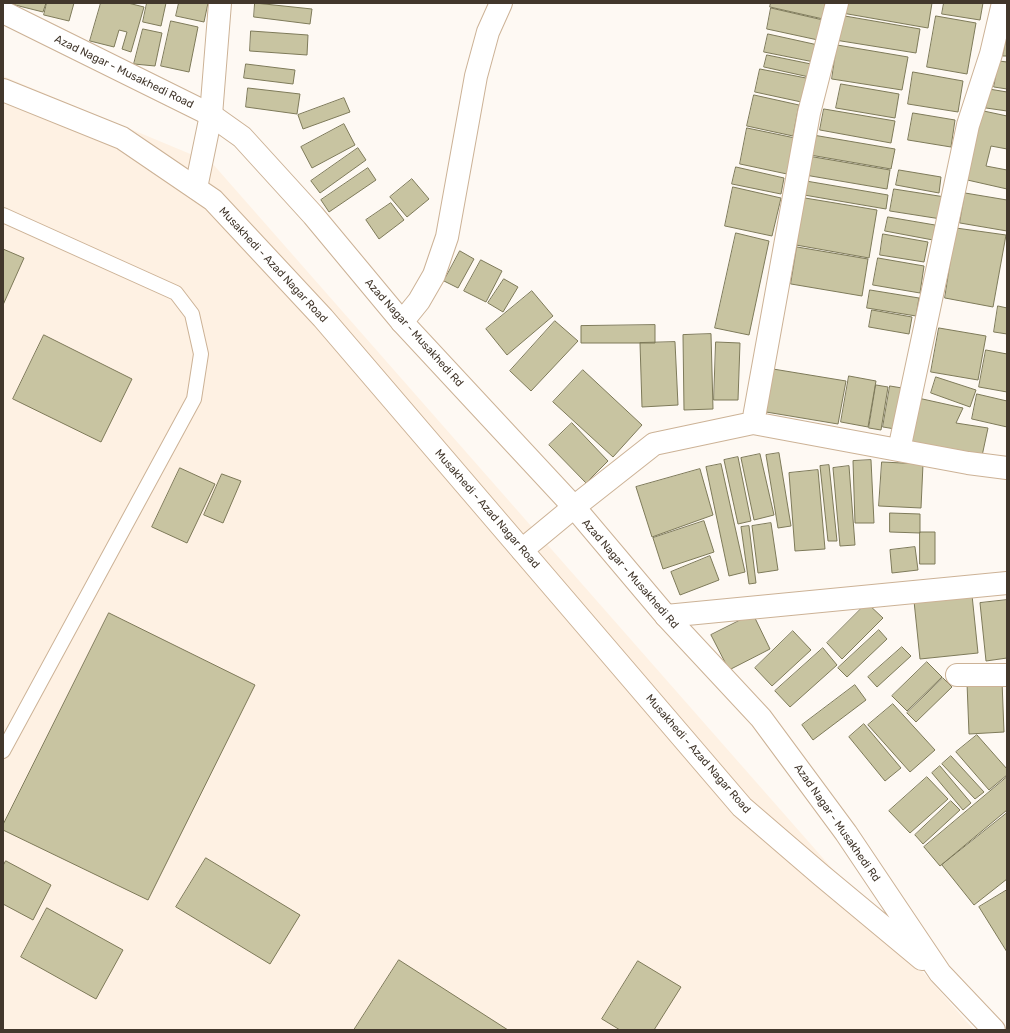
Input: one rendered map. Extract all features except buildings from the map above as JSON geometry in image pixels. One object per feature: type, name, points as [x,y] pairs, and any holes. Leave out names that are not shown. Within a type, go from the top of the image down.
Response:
[{"type":"main road","points":[[3,12],[5,3]]},
{"type":"main road","points":[[196,188],[211,115],[220,3]]},
{"type":"main road","points":[[402,322],[419,301],[434,275],[447,237],[476,76],[488,32],[501,3]]},
{"type":"main road","points":[[753,423],[809,113],[837,3]]},
{"type":"main road","points":[[899,450],[968,125],[991,54],[1003,3]]},
{"type":"main road","name":"Azad Nagar - Musakhedi Road","points":[[3,12],[211,115],[242,137]]},
{"type":"main road","name":"Musakhedi - Azad Nagar Road","points":[[3,90],[122,138],[213,200],[323,318],[742,807],[821,876],[940,973]]},
{"type":"main road","name":"Azad Nagar - Musakhedi Rd","points":[[242,137],[313,216],[402,322],[574,507],[666,616],[761,718],[846,833],[940,973],[994,1030]]},
{"type":"main road","points":[[522,550],[654,444],[753,423],[968,463],[1007,468]]},
{"type":"main road","points":[[666,616],[1007,584]]},
{"type":"main road","points":[[957,675],[1007,675]]},
{"type":"lane","points":[[3,215],[176,293],[192,314],[201,354],[194,399],[3,752]]},
{"type":"shaded area","points":[[3,76],[212,163],[974,1030],[3,1030]]}]
